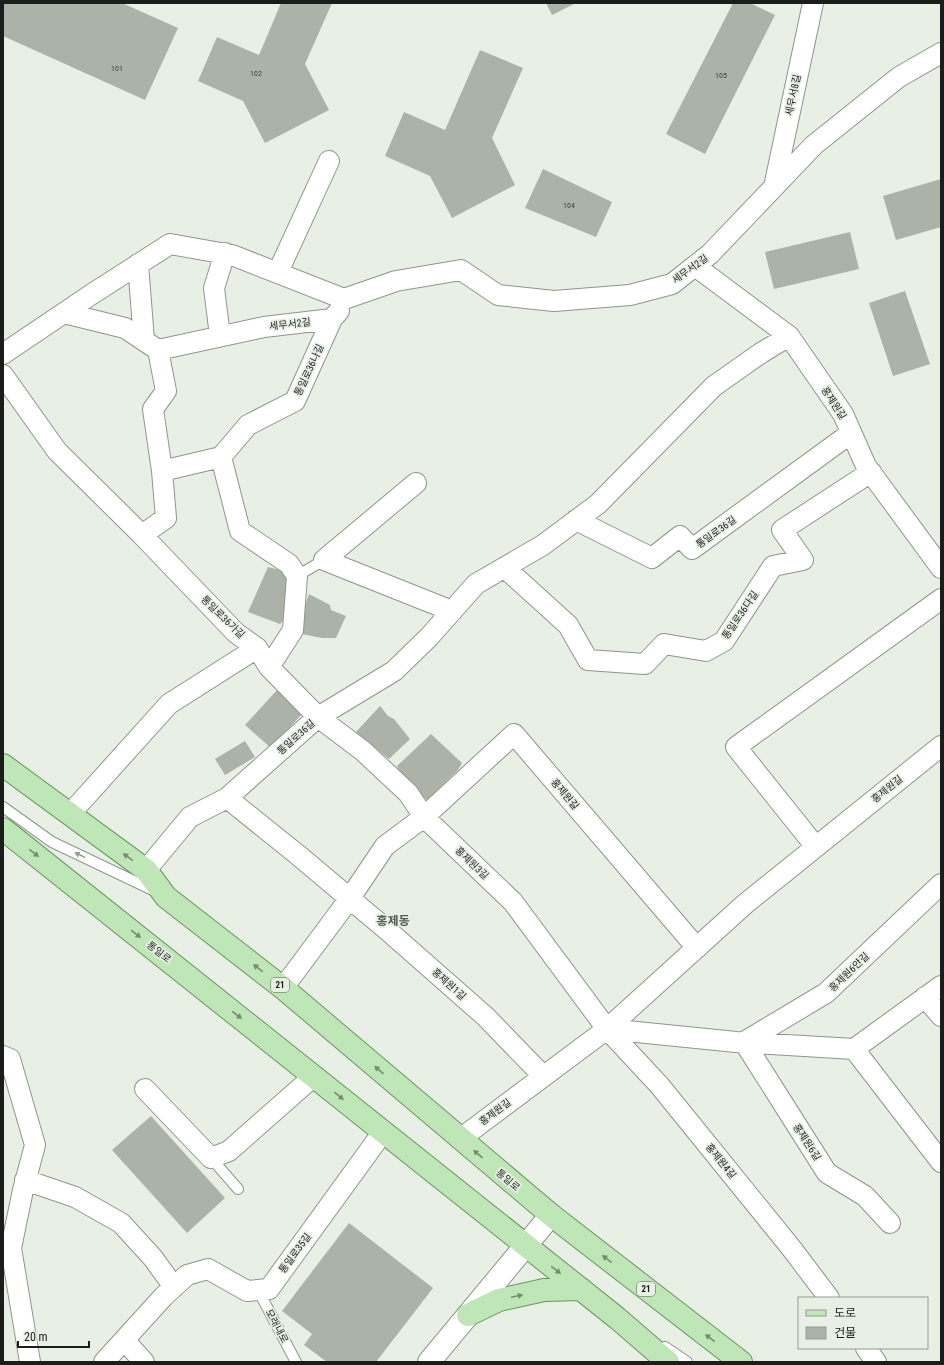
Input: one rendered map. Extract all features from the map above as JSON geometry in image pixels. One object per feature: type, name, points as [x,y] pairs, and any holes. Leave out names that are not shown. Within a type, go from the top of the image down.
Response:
[{"type":"main road","name":"통일로","points":[[3,765],[146,870],[166,897],[283,988],[551,1216],[741,1362]]},
{"type":"main road","name":"통일로","points":[[3,829],[617,1318],[668,1362]]},
{"type":"main road","points":[[429,1362],[551,1216]]},
{"type":"main road","points":[[468,1315],[499,1300],[544,1290],[580,1289]]},
{"type":"street","name":"세무서8길","points":[[774,187],[813,3]]},
{"type":"street","name":"세무서2길","points":[[3,354],[64,312],[170,244],[232,255],[344,299],[396,281],[461,270],[498,294],[554,301],[630,295],[672,284],[710,254],[814,145],[899,77],[941,53]]},
{"type":"street","points":[[278,272],[329,161]]},
{"type":"street","points":[[220,336],[214,288],[225,253]]},
{"type":"street","points":[[138,264],[151,345],[166,391],[153,409],[162,471],[166,518],[142,535]]},
{"type":"street","name":"홍제원길","points":[[695,266],[789,336],[843,414],[866,466],[941,568]]},
{"type":"street","points":[[332,319],[350,296]]},
{"type":"street","points":[[64,312],[125,328],[151,345]]},
{"type":"street","name":"세무서2길","points":[[151,345],[220,336],[264,327],[332,319]]},
{"type":"street","name":"통일로36나길","points":[[221,457],[248,425],[295,401],[332,319]]},
{"type":"street","name":"통일로36길","points":[[146,870],[190,817],[227,798],[318,717],[394,671],[429,636],[476,584],[543,545],[598,504],[714,386],[761,353],[789,336]]},
{"type":"street","name":"통일로36가길","points":[[3,375],[57,451],[142,535],[236,633],[257,648],[269,666],[318,717]]},
{"type":"street","name":"통일로36길","points":[[576,520],[652,558],[680,536],[692,548],[852,433]]},
{"type":"street","points":[[162,471],[221,457],[240,531],[289,564],[297,576],[293,630],[269,666]]},
{"type":"street","name":"통일로36다길","points":[[505,568],[568,625],[588,660],[645,664],[664,644],[706,651],[724,641],[773,566],[803,560],[782,530],[871,472]]},
{"type":"street","points":[[416,483],[324,560],[452,611]]},
{"type":"street","points":[[816,847],[736,747],[941,599]]},
{"type":"street","points":[[70,814],[169,704],[257,648]]},
{"type":"street","name":"홍제원3길","points":[[318,717],[363,751],[408,793],[424,817],[513,902],[607,1028]]},
{"type":"street","name":"홍제원길","points":[[424,817],[514,734],[696,948]]},
{"type":"street","name":"홍제원길","points":[[460,1139],[607,1028],[745,904],[941,746]]},
{"type":"street","name":"홍제원1길","points":[[227,798],[386,929],[486,1017],[543,1076]]},
{"type":"street","points":[[283,988],[350,898],[385,846],[424,817]]},
{"type":"street","name":"홍제원6안길","points":[[744,1042],[826,993],[941,884]]},
{"type":"street","points":[[607,1028],[744,1042],[854,1049],[933,992],[941,1016]]},
{"type":"street","name":"홍제원4길","points":[[607,1028],[660,1086],[792,1248],[828,1297]]},
{"type":"street","name":"홍제원6길","points":[[744,1042],[827,1173],[865,1196],[890,1223]]},
{"type":"street","points":[[854,1049],[941,1162]]},
{"type":"street","points":[[3,1056],[10,1059],[35,1145],[25,1180],[11,1248],[30,1362]]},
{"type":"street","points":[[145,1089],[211,1158],[229,1151],[314,1076]]},
{"type":"street","name":"통일로35길","points":[[258,1290],[269,1289],[383,1132]]},
{"type":"street","points":[[25,1180],[75,1197],[121,1223],[153,1258],[174,1287]]},
{"type":"street","points":[[104,1362],[164,1296],[187,1275],[208,1269],[247,1291],[258,1290]]},
{"type":"street","points":[[124,1340],[144,1362]]},
{"type":"street","points":[[867,1349],[876,1362]]},
{"type":"lane","points":[[297,576],[324,560]]},
{"type":"lane","points":[[3,807],[52,842],[166,897]]},
{"type":"lane","points":[[211,1158],[238,1189]]},
{"type":"lane","name":"모래내로","points":[[258,1290],[296,1362]]},
{"type":"lane","points":[[617,1318],[664,1346],[687,1362]]},
{"type":"building","points":[[3,3],[122,3],[178,28],[145,100],[3,36]]},
{"type":"building","points":[[281,3],[332,3],[305,64],[329,110],[265,143],[243,101],[198,81],[217,37],[259,55]]},
{"type":"building","points":[[546,3],[576,3],[552,15]]},
{"type":"building","points":[[733,3],[750,3],[775,15],[705,154],[666,134]]},
{"type":"building","points":[[480,50],[523,68],[492,138],[515,185],[452,218],[430,176],[385,156],[404,112],[445,130]]},
{"type":"building","points":[[543,169],[612,202],[596,237],[525,208]]},
{"type":"building","points":[[941,179],[941,227],[896,240],[883,196]]},
{"type":"building","points":[[850,232],[859,269],[774,289],[765,252]]},
{"type":"building","points":[[905,291],[930,364],[893,376],[869,303]]},
{"type":"building","points":[[268,567],[288,572],[287,617],[280,624],[248,612]]},
{"type":"building","points":[[309,594],[330,605],[331,610],[346,616],[336,638],[322,638],[302,634],[297,631]]},
{"type":"building","points":[[278,689],[302,714],[271,748],[245,725]]},
{"type":"building","points":[[380,706],[388,716],[394,719],[410,739],[389,759],[356,732]]},
{"type":"building","points":[[431,734],[462,763],[458,770],[427,800],[404,780],[397,766]]},
{"type":"building","points":[[245,741],[255,757],[225,775],[215,759]]},
{"type":"building","points":[[151,1116],[225,1198],[187,1233],[112,1150]]},
{"type":"building","points":[[349,1223],[433,1288],[376,1362],[327,1362],[304,1345],[312,1334],[282,1311]]},
{"type":"district","name":"홍제동","points":[[393,921]]}]
